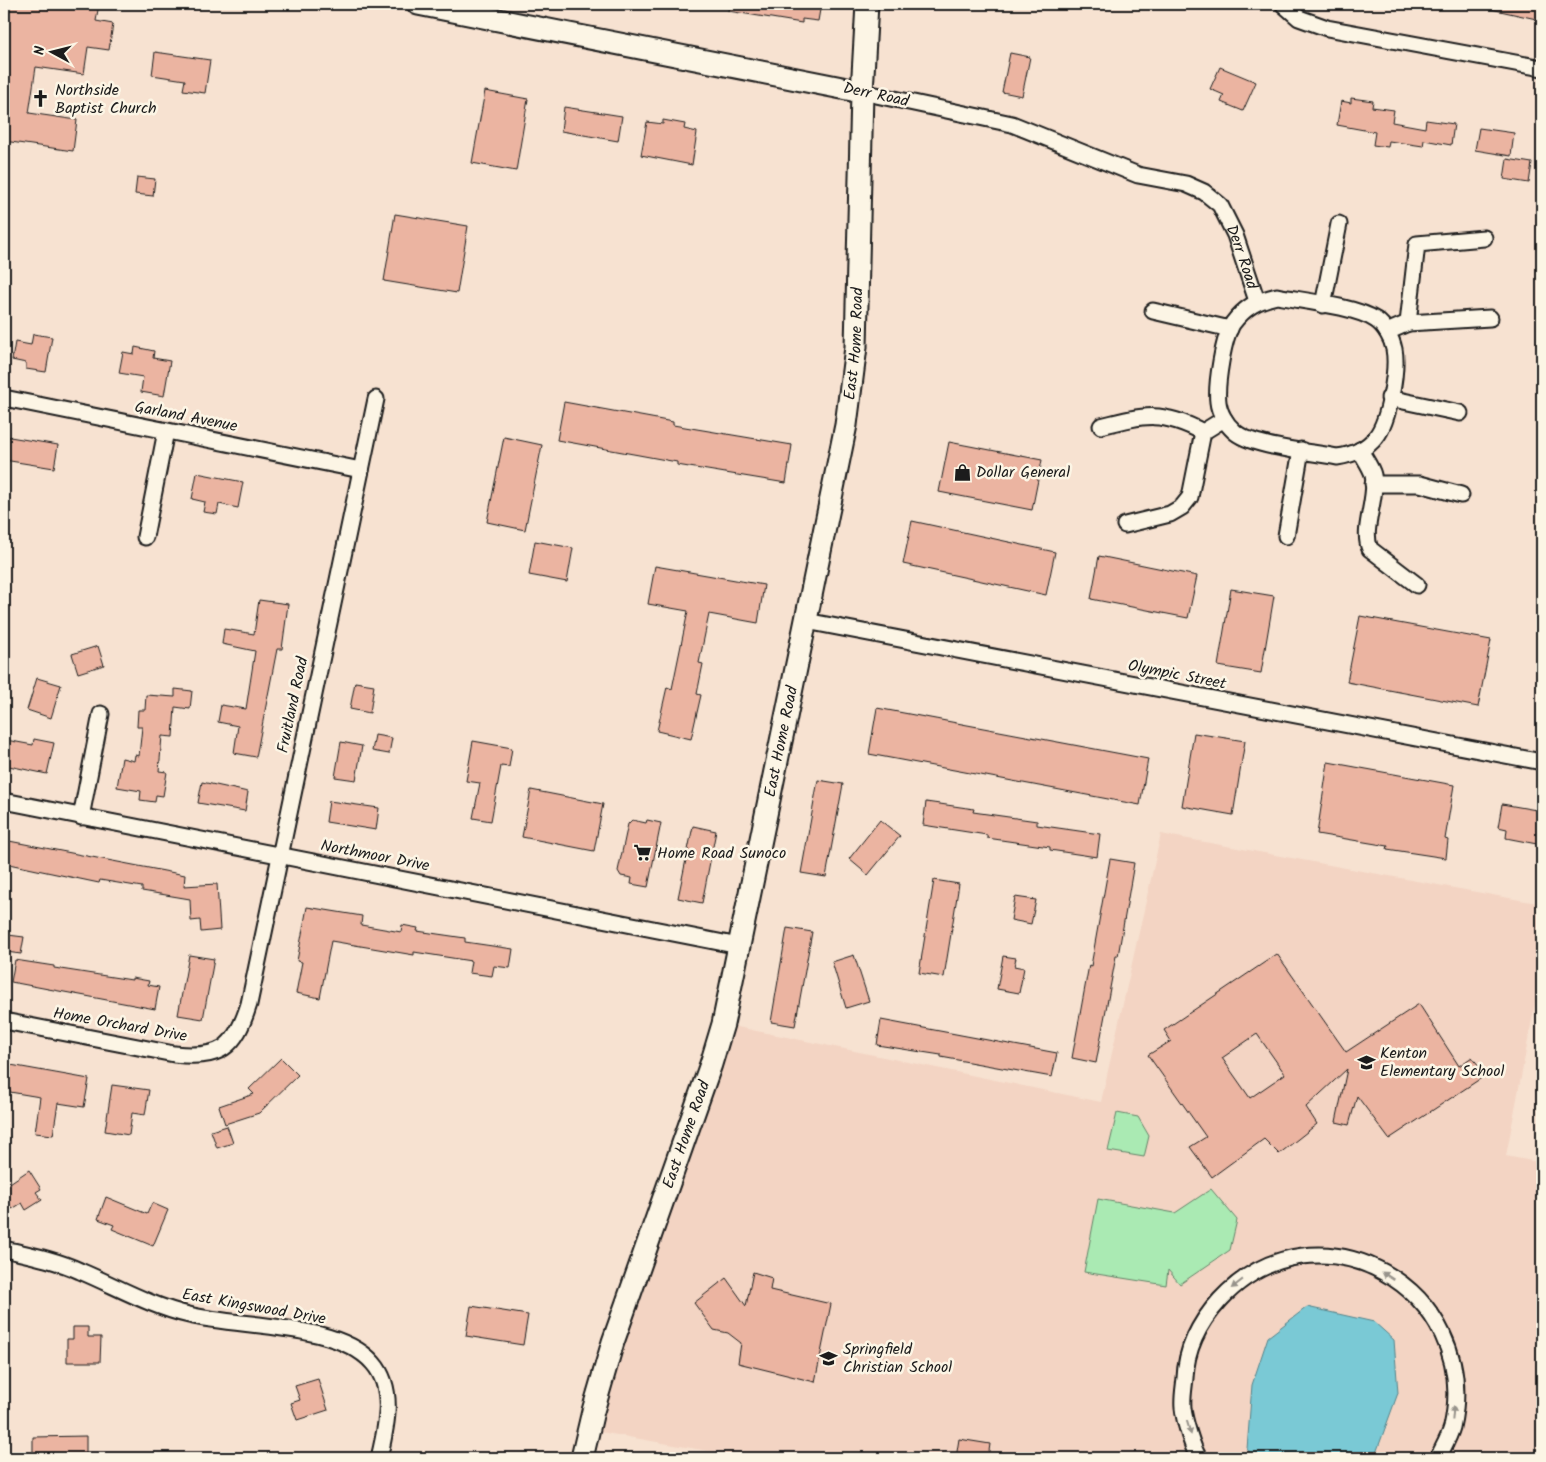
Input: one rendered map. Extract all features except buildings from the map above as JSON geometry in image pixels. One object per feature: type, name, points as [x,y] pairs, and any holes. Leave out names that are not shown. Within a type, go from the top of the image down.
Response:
[{"type":"street","name":"Derr Road","points":[[421,4],[862,92],[1012,124],[1138,175],[1186,184],[1204,192],[1220,205],[1235,235],[1258,300]]},
{"type":"street","name":"East Home Road","points":[[582,1458],[593,1411],[613,1342],[711,1064],[723,1024],[846,425],[856,347],[862,92],[867,4]]},
{"type":"street","points":[[1283,4],[1298,18],[1326,28],[1542,68]]},
{"type":"street","points":[[1323,305],[1339,224]]},
{"type":"street","points":[[1408,323],[1417,244],[1484,238]]},
{"type":"street","points":[[1277,296],[1323,305],[1361,312],[1377,321],[1387,332],[1394,348],[1395,365],[1385,422],[1376,437],[1351,455],[1337,456],[1250,441],[1234,432],[1224,419],[1218,402],[1218,384],[1230,329],[1244,310],[1258,300],[1277,296]]},
{"type":"street","points":[[1153,311],[1230,329]]},
{"type":"street","points":[[1387,332],[1408,323],[1490,318]]},
{"type":"street","name":"Garland Avenue","points":[[4,398],[361,470]]},
{"type":"street","points":[[1389,398],[1460,414]]},
{"type":"street","name":"Fruitland Road","points":[[244,1019],[376,399]]},
{"type":"street","points":[[1101,426],[1142,416],[1169,417],[1183,421],[1203,432]]},
{"type":"street","points":[[1125,525],[1170,514],[1182,507],[1190,496],[1203,432],[1224,419]]},
{"type":"street","points":[[145,536],[166,431]]},
{"type":"street","points":[[1286,536],[1301,450]]},
{"type":"street","points":[[1360,450],[1373,474],[1374,498],[1366,541],[1370,549],[1417,585]]},
{"type":"street","points":[[1373,484],[1420,484],[1461,495]]},
{"type":"street","name":"Olympic Street","points":[[806,621],[1542,762]]},
{"type":"street","points":[[81,816],[102,714]]},
{"type":"street","name":"Northmoor Drive","points":[[4,801],[739,946]]},
{"type":"street","name":"Home Orchard Drive","points":[[4,1021],[174,1054],[198,1056],[210,1055],[222,1049],[238,1032],[244,1019]]},
{"type":"street","name":"East Kingswood Drive","points":[[4,1249],[50,1260],[79,1270],[162,1308],[192,1316],[298,1331],[327,1337],[349,1345],[365,1355],[375,1365],[386,1391],[387,1410],[379,1458]]},
{"type":"street","points":[[1199,1458],[1183,1409],[1186,1361],[1204,1317],[1237,1282],[1279,1260],[1326,1254],[1373,1265],[1417,1295],[1444,1334],[1456,1380],[1452,1428],[1438,1458]]},
{"type":"shaded area","points":[[1161,834],[1542,904],[1542,988],[1538,988],[1506,1156],[1542,1163],[1542,1458],[748,1458],[589,1430],[723,1024],[1101,1102]]},
{"type":"green space","points":[[1117,1113],[1138,1117],[1149,1136],[1144,1157],[1108,1151]]},
{"type":"green space","points":[[1211,1189],[1237,1220],[1230,1250],[1180,1284],[1168,1270],[1166,1285],[1084,1272],[1098,1199],[1175,1213]]},
{"type":"water","points":[[1307,1307],[1374,1322],[1394,1340],[1398,1393],[1376,1453],[1370,1458],[1254,1458],[1247,1449],[1252,1385],[1268,1337]]},
{"type":"place","name":"Northside Baptist Church","points":[[41,99]]},
{"type":"place","name":"Dollar General","points":[[962,472]]},
{"type":"place","name":"Home Road Sunoco","points":[[643,853]]},
{"type":"place","name":"Kenton Elementary School","points":[[1366,1062]]},
{"type":"place","name":"Springfield Christian School","points":[[829,1358]]}]
